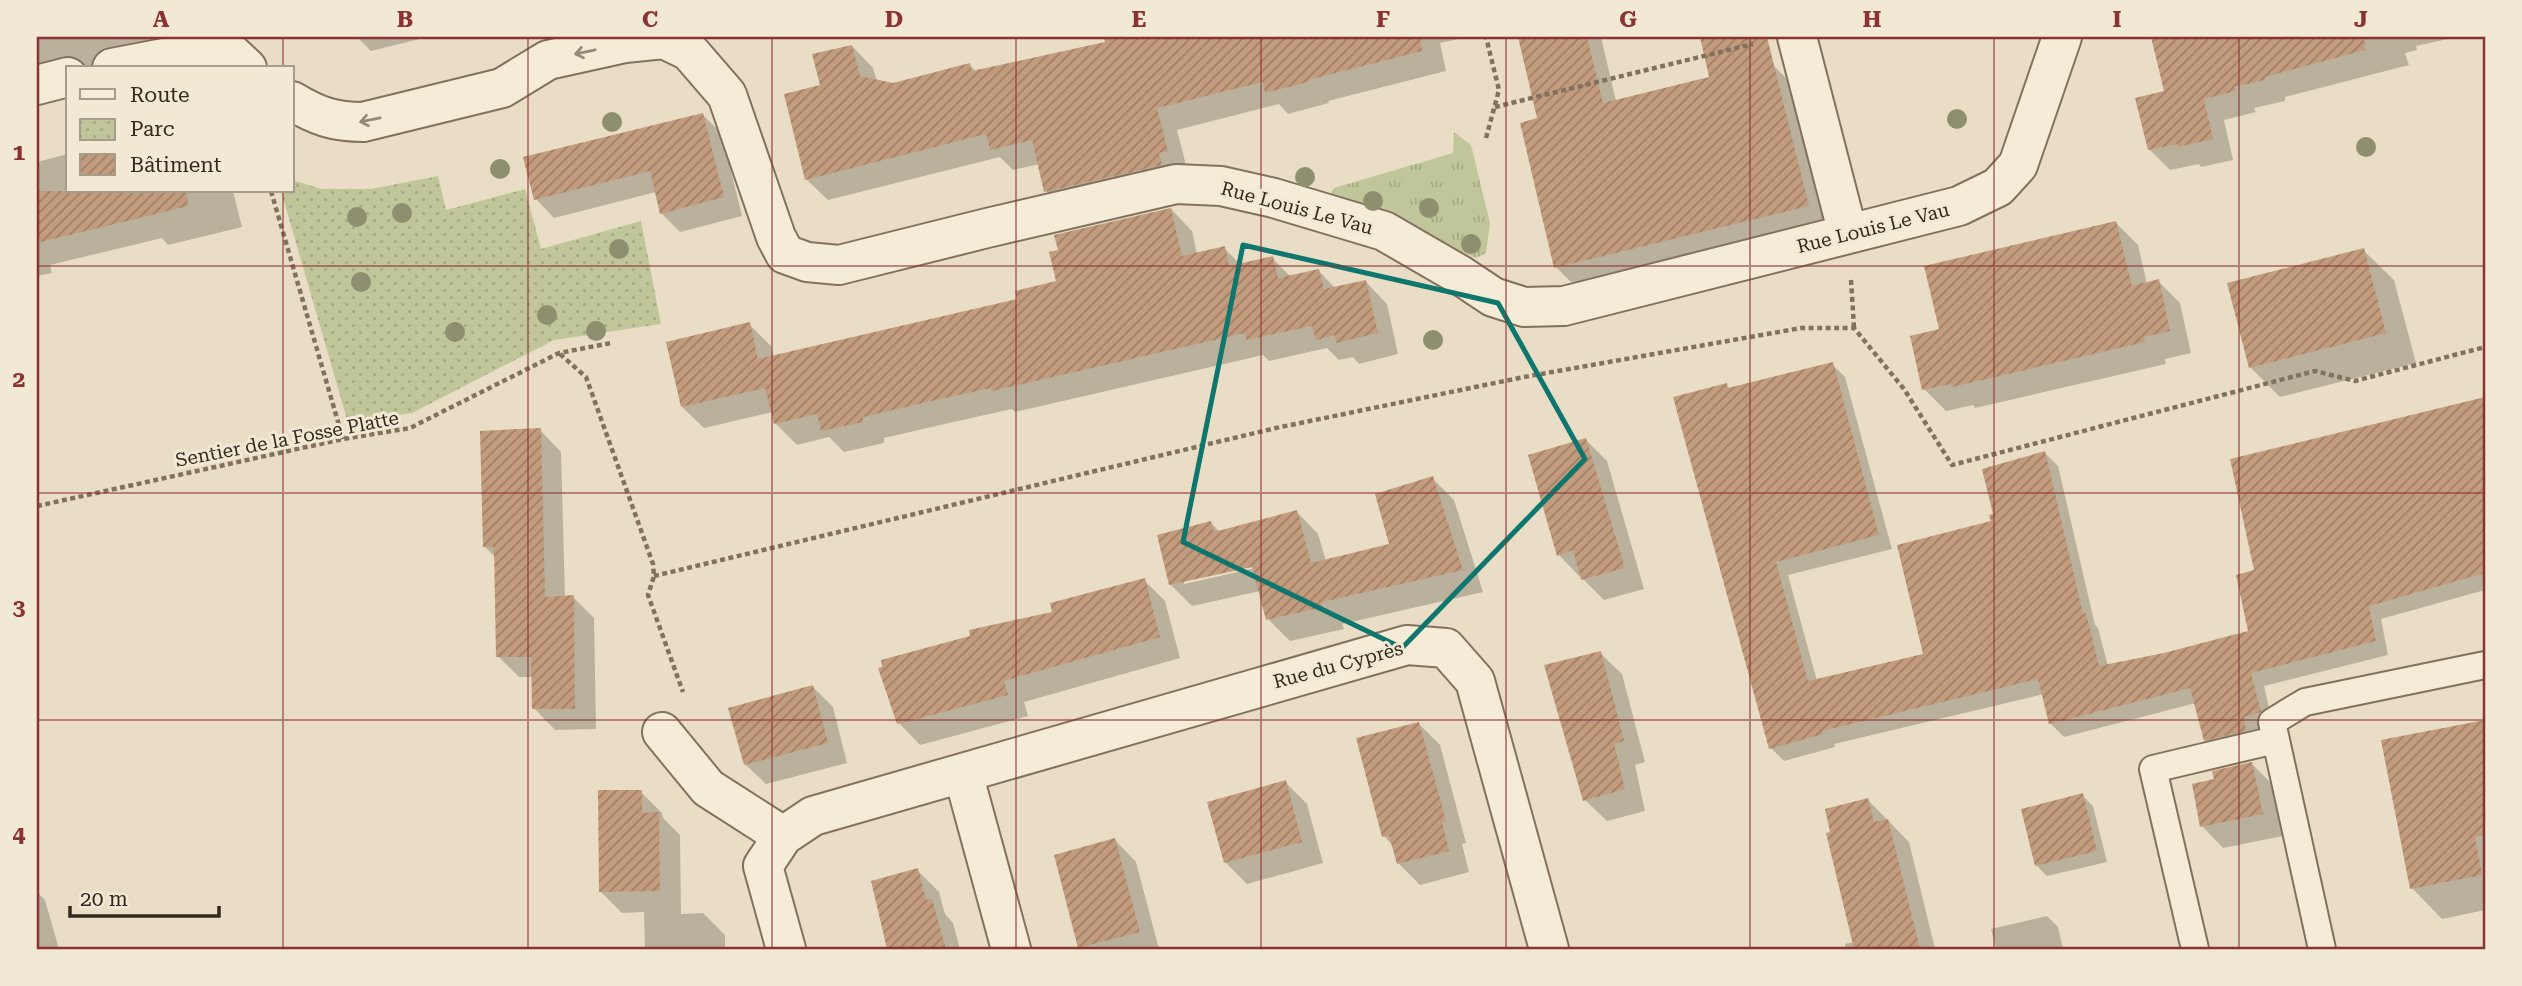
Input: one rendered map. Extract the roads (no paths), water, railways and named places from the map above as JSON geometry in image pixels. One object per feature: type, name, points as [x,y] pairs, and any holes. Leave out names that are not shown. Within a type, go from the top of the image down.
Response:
[{"type":"street","points":[[1797,37],[1848,234]]},
{"type":"street","name":"Rue Louis Le Vau","points":[[294,102],[312,113],[339,122],[363,122],[502,88],[548,60],[625,43],[664,39],[689,51],[727,95],[776,237],[785,254],[807,262],[839,265],[1176,184],[1222,186],[1274,198],[1384,231],[1461,275],[1493,297],[1524,307],[1564,306],[1959,206],[1998,187],[2018,165],[2062,37]]},
{"type":"street","points":[[122,66],[185,54],[237,53]]},
{"type":"street","points":[[37,85],[66,78]]},
{"type":"street","name":"Rue du Cyprès","points":[[786,949],[763,866],[783,836],[813,816],[1406,645],[1446,648],[1475,681],[1549,949]]},
{"type":"street","points":[[662,732],[708,788],[783,836]]},
{"type":"street","points":[[963,773],[1011,949]]},
{"type":"lane","points":[[2322,949],[2272,722],[2305,702],[2485,665]]},
{"type":"lane","points":[[2195,949],[2153,769],[2275,740]]}]
